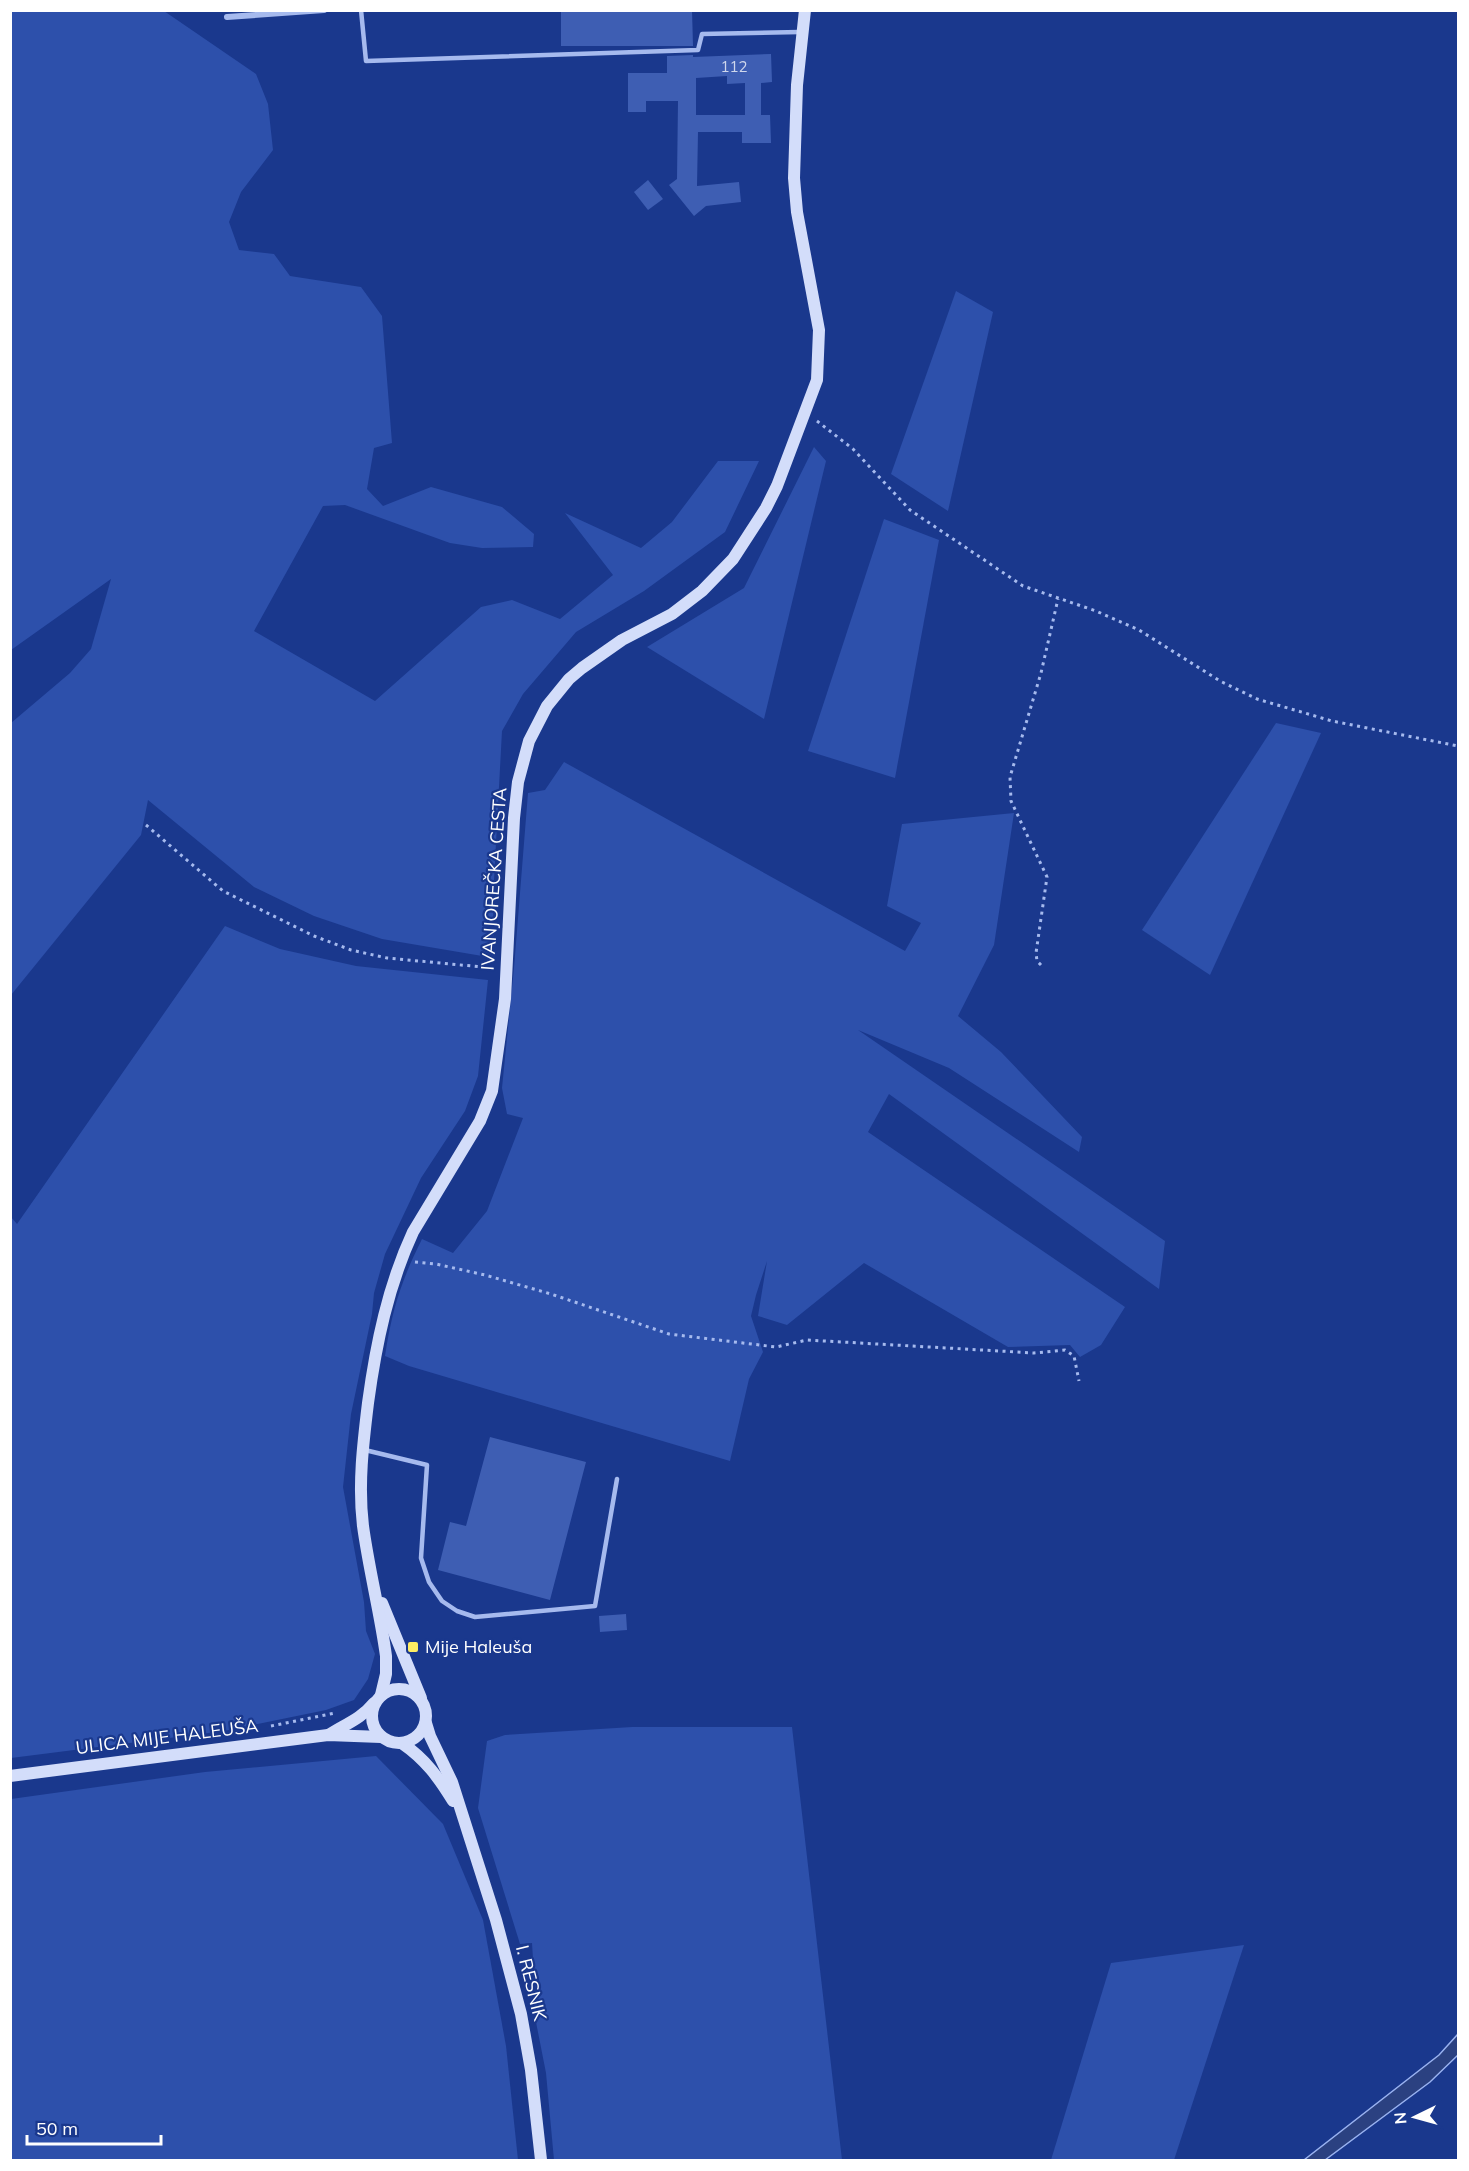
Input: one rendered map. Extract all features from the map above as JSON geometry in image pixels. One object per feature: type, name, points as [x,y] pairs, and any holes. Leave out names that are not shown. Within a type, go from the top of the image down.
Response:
[{"type":"main road","name":"IVANJOREČKA CESTA","points":[[378,1699],[387,1674],[386,1656],[363,1526],[361,1494],[362,1449],[372,1378],[386,1305],[401,1260],[413,1232],[480,1121],[488,1103],[495,1073],[507,968],[511,857],[518,782],[529,741],[541,716],[558,692],[582,668],[622,640],[672,614],[719,575],[766,508],[817,380],[819,330],[795,195],[797,85],[805,10]]},
{"type":"main road","name":"IVANJOREČKA CESTA","points":[[375,1588],[421,1699]]},
{"type":"main road","points":[[398,1689],[414,1693],[421,1699],[427,1714],[426,1723],[418,1737],[403,1744],[388,1741],[375,1730],[372,1721],[378,1699],[398,1689]]},
{"type":"main road","name":"ULICA MIJE HALEUŠA","points":[[328,1735],[366,1713],[378,1699]]},
{"type":"main road","name":"I. RESNIK","points":[[426,1723],[452,1782],[465,1819],[496,1920],[521,2014],[531,2070],[541,2160]]},
{"type":"main road","name":"ULICA MIJE HALEUŠA","points":[[10,1776],[328,1735],[381,1737]]},
{"type":"main road","name":"I. RESNIK","points":[[403,1744],[415,1752],[433,1770],[465,1819]]},
{"type":"street","points":[[227,17],[324,10]]},
{"type":"lane","points":[[361,10],[366,61],[698,50],[702,34],[803,32]]},
{"type":"lane","points":[[362,1449],[427,1466],[421,1558],[426,1574],[442,1601],[457,1611],[475,1617],[594,1606],[617,1479]]},
{"type":"path","points":[[805,413],[853,449],[910,510],[1023,586],[1096,611],[1139,630],[1220,681],[1257,699],[1332,721],[1458,746]]},
{"type":"path","points":[[1041,965],[1037,961],[1036,953],[1047,877],[1011,801],[1010,777],[1041,673],[1058,599]]},
{"type":"path","points":[[146,825],[223,891],[333,943],[351,950],[387,958],[478,968],[507,968]]},
{"type":"path","points":[[401,1260],[436,1264],[485,1275],[551,1294],[669,1334],[776,1347],[807,1340],[1034,1353],[1065,1350],[1074,1356],[1079,1381]]},
{"type":"path","points":[[270,1726],[339,1713]]},
{"type":"shaded area","points":[[11,10],[164,11],[256,74],[268,104],[273,150],[241,192],[229,222],[239,250],[274,254],[290,276],[361,287],[382,316],[392,443],[374,448],[367,489],[383,506],[431,487],[502,507],[534,534],[533,547],[482,548],[450,543],[345,505],[323,506],[254,631],[375,701],[481,607],[512,600],[560,619],[613,575],[565,513],[641,548],[672,522],[718,461],[759,461],[725,532],[644,591],[576,632],[523,694],[502,731],[493,899],[494,958],[382,939],[314,916],[254,887],[148,800],[141,835],[11,995],[11,723],[70,673],[91,649],[111,579],[11,650]]},
{"type":"shaded area","points":[[956,291],[993,312],[948,511],[891,474]]},
{"type":"shaded area","points":[[814,447],[826,461],[764,719],[647,647],[744,588]]},
{"type":"shaded area","points":[[884,519],[939,540],[895,778],[808,751]]},
{"type":"shaded area","points":[[1276,723],[1321,733],[1210,975],[1142,930]]},
{"type":"shaded area","points":[[564,762],[905,951],[921,923],[887,906],[902,824],[1014,813],[994,945],[958,1016],[1001,1052],[1082,1137],[1079,1152],[949,1068],[858,1030],[1165,1241],[1159,1289],[889,1094],[868,1132],[1125,1307],[1101,1345],[1080,1357],[1070,1345],[1008,1347],[864,1263],[787,1325],[758,1316],[767,1261],[751,1316],[763,1352],[749,1379],[730,1461],[409,1366],[385,1356],[398,1296],[422,1239],[453,1253],[487,1211],[523,1118],[507,1114],[502,1088],[528,793],[545,790]]},
{"type":"shaded area","points":[[225,926],[280,949],[356,966],[488,980],[478,1076],[465,1111],[421,1178],[385,1254],[374,1293],[372,1314],[351,1414],[343,1487],[364,1602],[366,1631],[375,1654],[368,1679],[354,1700],[326,1710],[224,1731],[11,1758],[11,1217],[17,1224]]},
{"type":"shaded area","points":[[632,1727],[792,1727],[842,2160],[554,2160],[546,2073],[525,1966],[533,1959],[532,1943],[520,1944],[478,1808],[487,1741],[505,1735]]},
{"type":"shaded area","points":[[376,1756],[443,1824],[483,1920],[506,2046],[518,2160],[11,2160],[11,1799],[205,1772]]},
{"type":"shaded area","points":[[1244,1945],[1174,2160],[1051,2160],[1111,1963]]},
{"type":"shaded area","points":[[1458,2034],[1458,2055],[1430,2082],[1325,2160],[1304,2160],[1439,2055]]},
{"type":"building","points":[[561,10],[692,10],[693,46],[561,46]]},
{"type":"building","points":[[771,54],[772,82],[761,83],[761,115],[770,115],[771,143],[742,143],[742,132],[698,132],[697,186],[739,182],[741,202],[706,206],[694,216],[669,185],[677,179],[678,101],[646,101],[646,112],[628,112],[628,73],[667,73],[667,56],[693,55],[693,57]],"holes":[[[727,76],[727,84],[745,83],[745,115],[696,115],[696,78]]]},
{"type":"building","points":[[648,180],[663,199],[648,210],[634,192]]},
{"type":"building","points":[[490,1437],[586,1462],[550,1600],[438,1570],[450,1522],[466,1526]]},
{"type":"building","points":[[626,1614],[627,1630],[600,1632],[599,1616]]},
{"type":"place","name":"Mije Haleuša","points":[[413,1647]]}]
